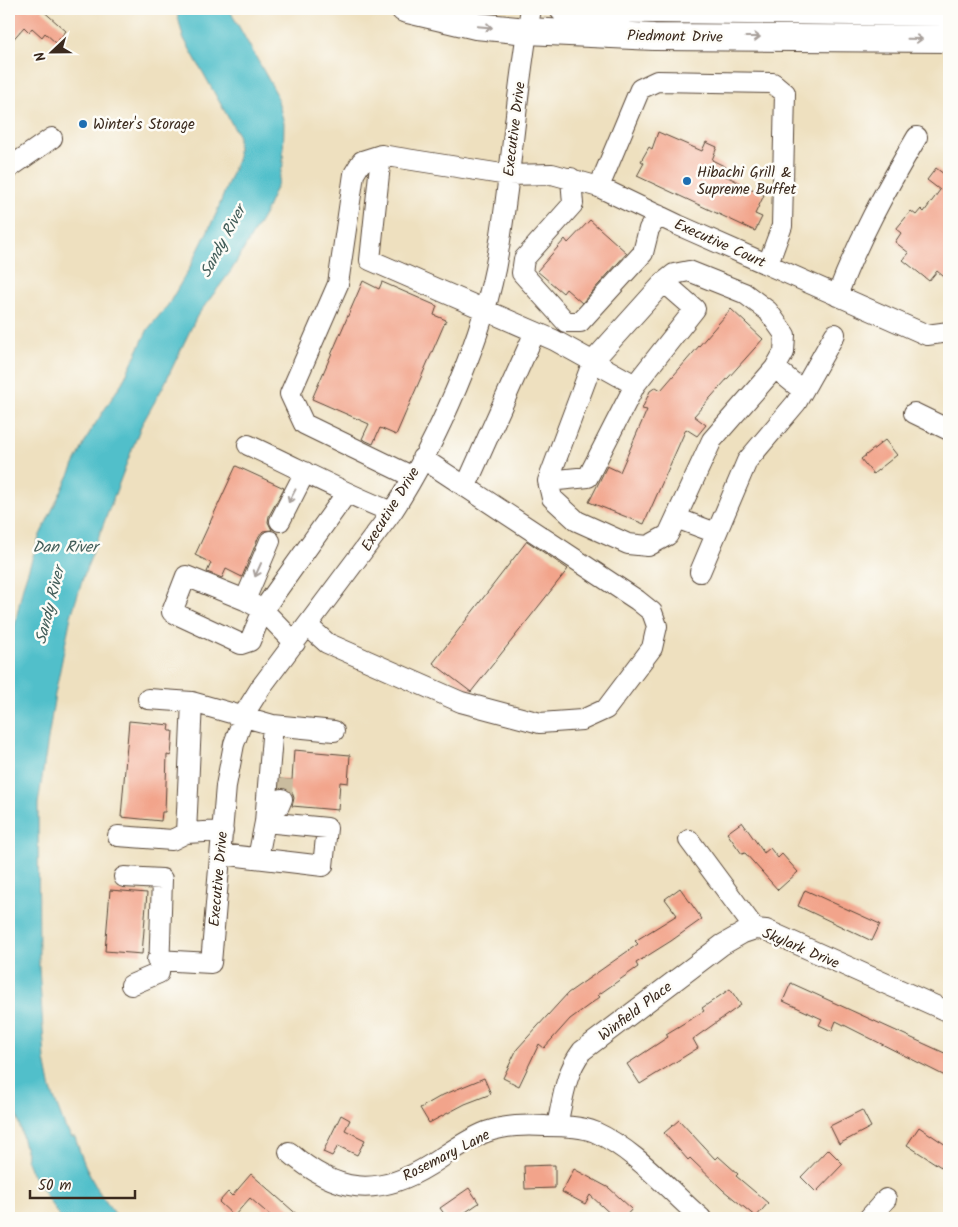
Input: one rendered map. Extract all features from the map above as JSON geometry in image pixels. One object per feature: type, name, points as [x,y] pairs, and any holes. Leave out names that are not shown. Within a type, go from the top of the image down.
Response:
[{"type":"main road","name":"Piedmont Drive","points":[[404,9],[476,26],[529,20],[654,37],[949,40]]},
{"type":"main road","name":"Piedmont Drive","points":[[563,9],[949,13]]},
{"type":"street","name":"Executive Drive","points":[[157,960],[211,963],[226,786],[234,744],[245,716],[261,687],[392,512],[422,458],[452,397],[484,312],[496,265],[529,20]]},
{"type":"street","points":[[599,187],[640,89],[657,82],[773,83],[785,93],[782,226],[768,264]]},
{"type":"street","points":[[837,296],[863,235],[886,190],[917,137]]},
{"type":"street","points":[[9,168],[52,138]]},
{"type":"street","name":"Executive Court","points":[[381,154],[508,175],[552,174],[571,178],[599,187],[658,216],[927,335],[949,332]]},
{"type":"street","points":[[412,477],[304,424],[290,394],[338,284],[354,174],[362,161],[381,154],[370,260],[484,312],[554,340],[635,385]]},
{"type":"street","points":[[522,273],[524,259],[573,204],[571,178]]},
{"type":"street","points":[[496,265],[522,273],[566,322],[580,322],[643,253],[649,229],[658,216]]},
{"type":"street","points":[[688,271],[744,292],[768,311],[785,335],[784,352],[775,368],[712,440],[668,535],[648,546],[628,544],[577,520],[552,498],[548,481],[593,361],[664,282],[674,274],[688,271]]},
{"type":"street","points":[[548,481],[588,477],[635,385],[695,310],[664,282]]},
{"type":"street","points":[[554,340],[566,322]]},
{"type":"street","points":[[466,486],[535,332]]},
{"type":"street","points":[[700,572],[747,461],[796,404],[802,390],[835,334]]},
{"type":"street","points":[[775,368],[802,390]]},
{"type":"street","points":[[914,413],[949,430]]},
{"type":"street","points":[[248,445],[346,494],[392,512]]},
{"type":"street","points":[[308,626],[327,643],[461,702],[540,723],[582,720],[606,709],[652,648],[657,626],[652,612],[637,600],[422,458]]},
{"type":"street","points":[[280,521],[305,472]]},
{"type":"street","points":[[295,643],[263,610],[245,600],[186,576],[172,612],[241,644],[250,641],[263,610],[346,494]]},
{"type":"street","points":[[676,518],[716,533]]},
{"type":"street","points":[[245,600],[270,541]]},
{"type":"street","points":[[148,699],[192,702],[273,725],[334,731]]},
{"type":"street","points":[[186,834],[192,702]]},
{"type":"street","points":[[266,816],[279,806],[273,725]]},
{"type":"street","points":[[258,858],[266,816],[278,781]]},
{"type":"street","points":[[220,854],[323,866],[327,828],[266,816]]},
{"type":"street","points":[[118,836],[172,840],[186,834],[222,830]]},
{"type":"street","name":"Skylark Drive","points":[[689,840],[755,929],[766,930],[949,1012]]},
{"type":"street","points":[[124,877],[162,879],[157,960],[158,973],[131,985]]},
{"type":"street","name":"Winfield Place","points":[[557,1126],[567,1076],[573,1063],[582,1051],[708,954],[743,933],[755,929]]},
{"type":"street","name":"Rosemary Lane","points":[[289,1152],[319,1174],[341,1184],[365,1188],[380,1187],[410,1175],[466,1142],[486,1133],[507,1127],[557,1126],[593,1132],[619,1146],[701,1218]]},
{"type":"street","points":[[869,1218],[886,1199]]},
{"type":"water","name":"Dan River","points":[[176,9],[229,9],[276,93],[284,123],[283,165],[278,183],[264,215],[231,271],[197,316],[163,387],[141,426],[84,575],[71,616],[55,694],[38,804],[39,968],[45,1060],[51,1090],[65,1127],[72,1137],[75,1137],[87,1170],[119,1218],[60,1218],[32,1174],[26,1159],[27,1156],[9,1083],[9,653],[23,586],[40,535],[90,432],[123,381],[148,329],[168,305],[189,269],[216,214],[238,157],[238,135],[183,37]]},
{"type":"building","points":[[9,9],[41,9],[66,31],[56,43],[45,33],[42,37],[32,28],[29,32],[24,27],[9,44]]},
{"type":"building","points":[[658,132],[702,151],[706,142],[717,147],[712,160],[726,167],[722,174],[764,195],[755,214],[762,217],[755,231],[637,176],[644,163],[641,161],[649,147],[652,149]]},
{"type":"building","points":[[936,168],[949,178],[949,281],[937,271],[929,281],[903,260],[909,253],[895,242],[901,233],[896,229],[911,211],[916,215],[921,209],[924,212],[940,190],[927,180]]},
{"type":"building","points":[[590,220],[627,253],[582,303],[566,289],[563,293],[537,271],[565,239],[568,243]]},
{"type":"building","points":[[363,281],[379,289],[382,282],[437,306],[434,315],[446,320],[396,435],[380,428],[373,444],[362,439],[369,424],[312,399]]},
{"type":"building","points":[[731,309],[763,339],[694,416],[706,425],[697,436],[686,429],[644,524],[589,502],[607,466],[620,472],[647,410],[642,409],[650,391],[656,387],[661,390]]},
{"type":"building","points":[[885,440],[897,455],[873,474],[861,459]]},
{"type":"building","points":[[236,466],[284,488],[269,516],[268,522],[272,530],[263,531],[259,536],[242,577],[226,569],[222,578],[207,572],[211,563],[195,555]]},
{"type":"building","points":[[527,541],[568,569],[471,692],[433,663]]},
{"type":"building","points":[[129,721],[170,725],[169,731],[173,731],[171,756],[167,755],[165,812],[162,812],[161,821],[121,817]]},
{"type":"building","points":[[294,750],[350,755],[348,783],[340,782],[338,810],[292,806],[294,798],[292,792],[280,787],[280,779],[292,780]]},
{"type":"building","points":[[742,822],[764,853],[770,848],[778,858],[782,854],[798,872],[778,890],[745,853],[742,854],[727,833]]},
{"type":"building","points":[[680,888],[702,919],[636,963],[638,967],[598,995],[600,997],[570,1019],[544,1048],[539,1044],[519,1086],[503,1078],[517,1049],[568,993],[638,944],[635,941],[677,915],[665,899]]},
{"type":"building","points":[[110,890],[147,893],[142,954],[105,951]]},
{"type":"building","points":[[805,890],[880,924],[872,941],[798,906]]},
{"type":"building","points":[[791,983],[949,1055],[949,1078],[836,1021],[832,1031],[819,1025],[822,1019],[783,1001]]},
{"type":"building","points":[[730,989],[741,1005],[693,1039],[698,1048],[640,1084],[627,1064],[668,1037],[666,1034],[704,1011],[702,1008]]},
{"type":"building","points":[[484,1078],[491,1094],[465,1104],[429,1123],[420,1108],[443,1095]]},
{"type":"building","points":[[862,1110],[871,1127],[839,1144],[830,1126]]},
{"type":"building","points":[[341,1115],[350,1120],[345,1130],[365,1140],[357,1155],[338,1146],[332,1156],[323,1152]]},
{"type":"building","points":[[679,1120],[715,1159],[718,1156],[738,1174],[736,1176],[768,1203],[756,1217],[723,1190],[690,1158],[688,1160],[664,1133]]},
{"type":"building","points":[[919,1127],[949,1147],[949,1154],[941,1167],[907,1145]]},
{"type":"building","points":[[828,1149],[843,1164],[816,1192],[801,1177]]},
{"type":"building","points":[[555,1165],[555,1188],[525,1189],[524,1166]]},
{"type":"building","points":[[574,1169],[609,1188],[632,1209],[624,1218],[615,1218],[590,1195],[585,1204],[562,1192]]},
{"type":"building","points":[[251,1174],[301,1218],[273,1218],[250,1198],[234,1216],[219,1202],[228,1192],[232,1196]]},
{"type":"building","points":[[469,1188],[479,1203],[457,1218],[447,1218],[440,1208]]},
{"type":"tunnel","points":[[282,799],[283,779]]},
{"type":"place","name":"Winter's Storage","points":[[83,124]]},
{"type":"place","name":"Hibachi Grill & Supreme Buffet","points":[[687,181]]},
{"type":"water label","name":"Sandy River","points":[[222,241]]},
{"type":"water label","name":"Sandy River","points":[[49,605]]}]
